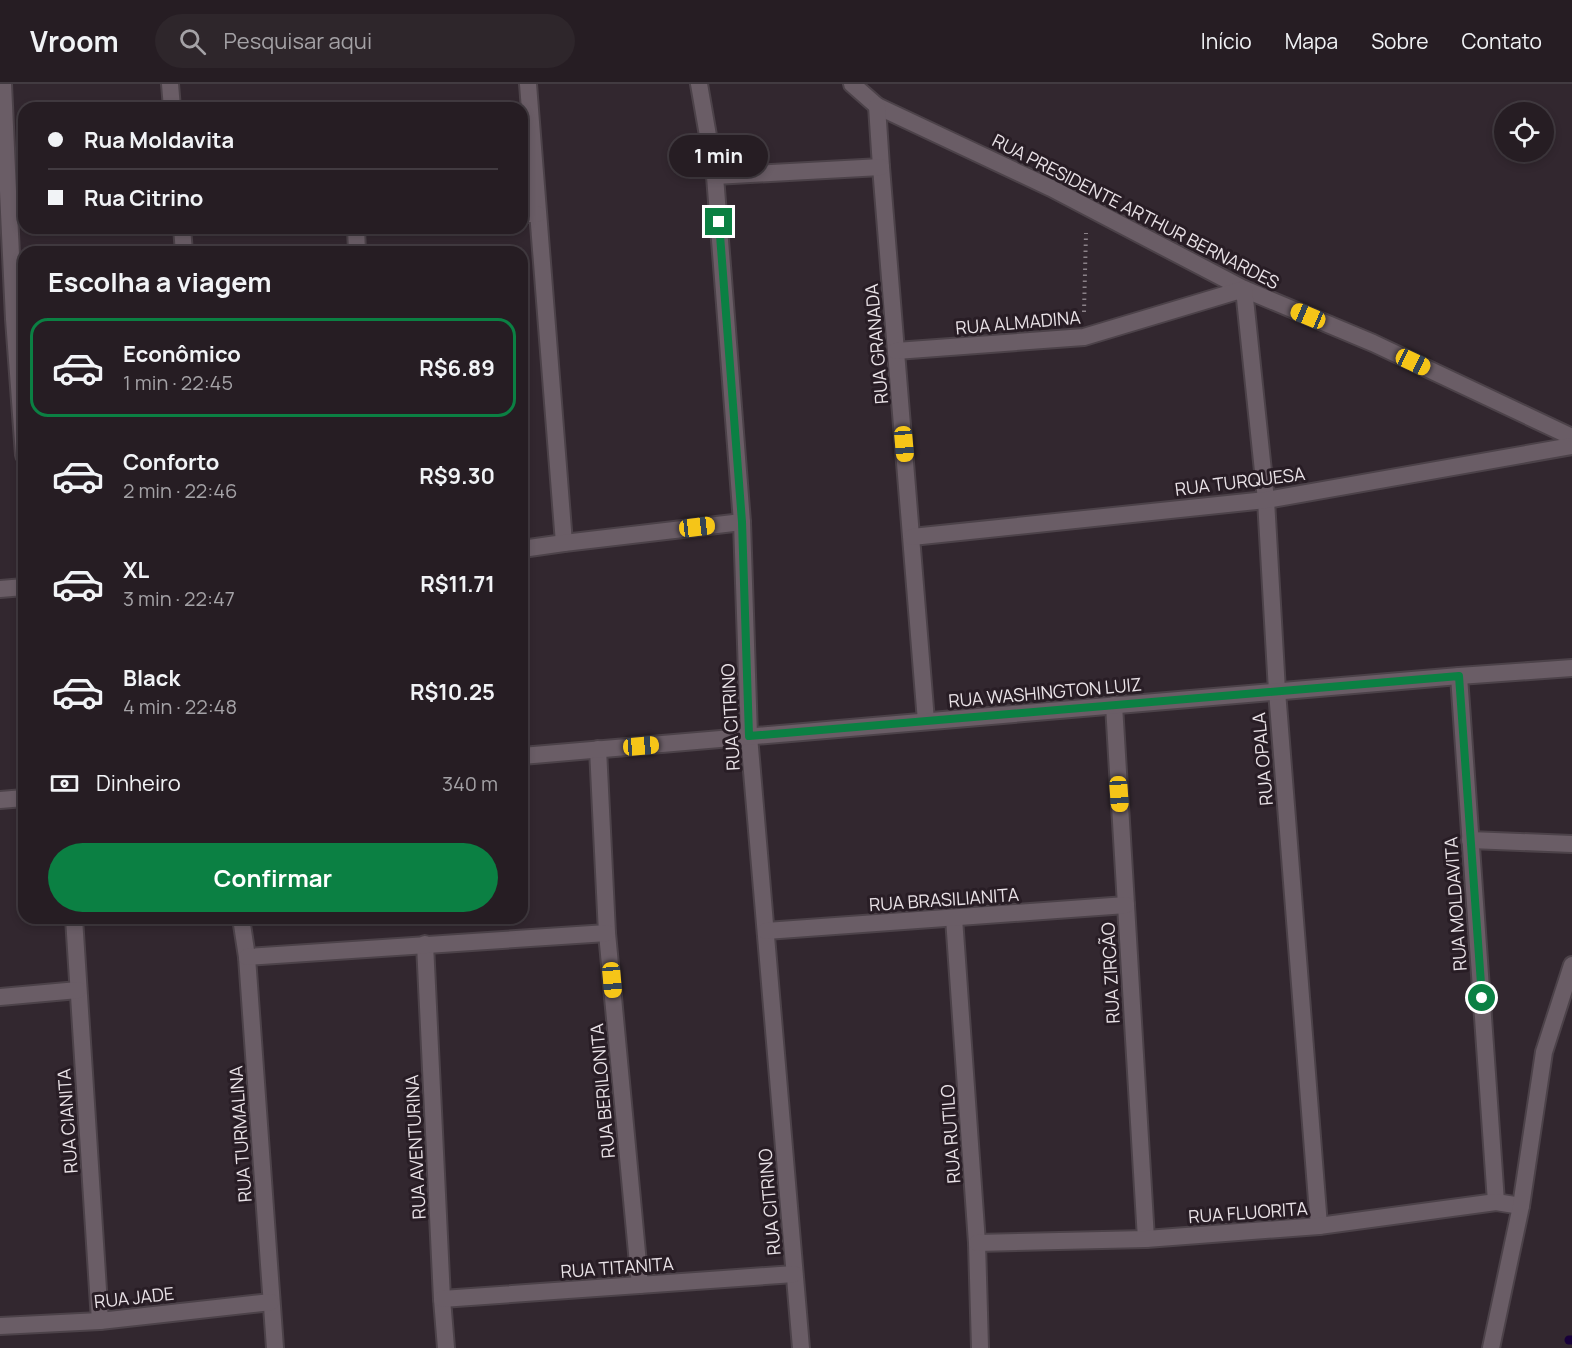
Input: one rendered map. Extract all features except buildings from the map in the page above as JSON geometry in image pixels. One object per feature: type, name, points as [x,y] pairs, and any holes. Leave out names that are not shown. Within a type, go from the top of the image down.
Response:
[{"type":"street","points":[[3,84],[7,319],[18,407]]},
{"type":"street","points":[[170,84],[172,102]]},
{"type":"street","points":[[528,84],[530,214],[564,543]]},
{"type":"street","name":"RUA CITRINO","points":[[699,84],[715,176],[742,522],[749,736],[801,1348]]},
{"type":"street","name":"RUA PRESIDENTE ARTHUR BERNARDES","points":[[852,84],[877,106],[1051,188],[1244,289],[1373,343],[1572,437]]},
{"type":"street","name":"RUA GRANADA","points":[[877,106],[926,721]]},
{"type":"street","points":[[715,176],[881,167]]},
{"type":"street","name":"RUA ALMADINA","points":[[896,351],[1084,337],[1244,289]]},
{"type":"street","name":"RUA OPALA","points":[[1244,289],[1266,500],[1277,691],[1319,1226]]},
{"type":"street","name":"RUA TURQUESA","points":[[912,537],[1266,500],[1572,446]]},
{"type":"street","points":[[528,548],[742,522]]},
{"type":"street","points":[[0,589],[18,588]]},
{"type":"street","name":"RUA WASHINGTON LUIZ","points":[[528,756],[1572,668]]},
{"type":"street","name":"RUA MOLDAVITA","points":[[1459,676],[1496,1202]]},
{"type":"street","name":"RUA ZIRCÃO","points":[[1114,705],[1146,1239]]},
{"type":"street","name":"RUA BERILONITA","points":[[598,750],[607,933],[640,1285]]},
{"type":"street","points":[[0,800],[18,798]]},
{"type":"street","points":[[1470,840],[1572,844]]},
{"type":"street","name":"RUA BRASILIANITA","points":[[765,931],[1126,905]]},
{"type":"street","name":"RUA RUTILO","points":[[954,918],[977,1244],[980,1348]]},
{"type":"street","name":"RUA CIANITA","points":[[74,924],[100,1321]]},
{"type":"street","name":"RUA TURMALINA","points":[[242,924],[247,957],[274,1348]]},
{"type":"street","points":[[247,957],[607,933]]},
{"type":"street","name":"RUA AVENTURINA","points":[[425,944],[446,1348]]},
{"type":"street","points":[[1491,1348],[1521,1206],[1544,1052],[1572,965]]},
{"type":"street","points":[[0,997],[78,990]]},
{"type":"street","name":"RUA FLUORITA","points":[[977,1244],[1146,1239],[1319,1226],[1496,1202],[1521,1206]]},
{"type":"street","name":"RUA TITANITA","points":[[442,1299],[794,1274]]},
{"type":"street","name":"RUA JADE","points":[[0,1326],[100,1321],[271,1302]]},
{"type":"path","points":[[1084,337],[1087,207]]},
{"type":"route","points":[[719,222],[742,522],[749,736],[1459,676],[1482,998]]}]
